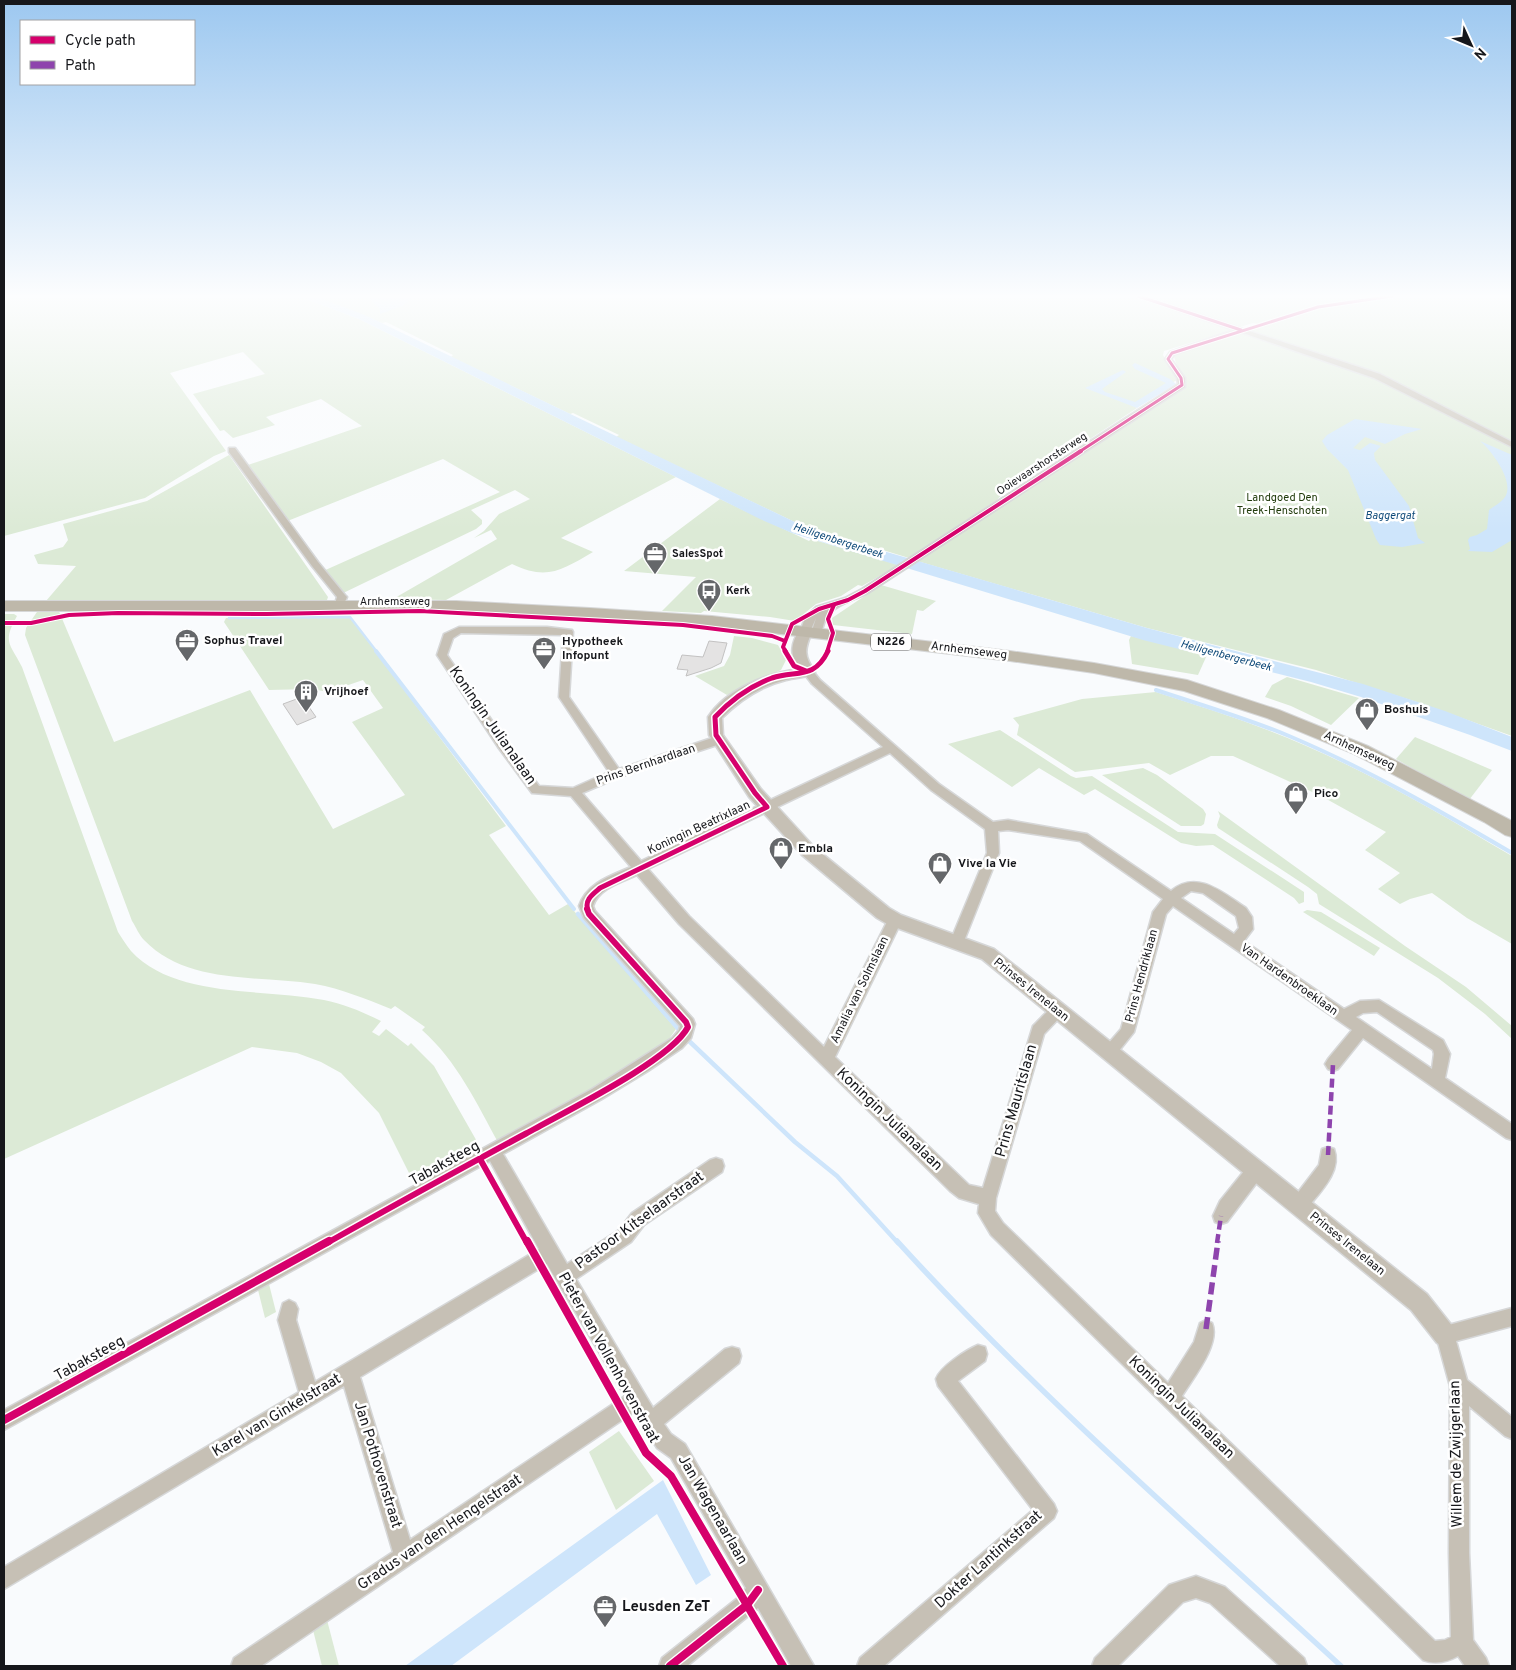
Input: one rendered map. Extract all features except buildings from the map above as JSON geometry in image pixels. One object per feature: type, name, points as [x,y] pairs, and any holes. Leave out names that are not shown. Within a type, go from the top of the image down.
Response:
[{"type":"main road","name":"Arnhemseweg","points":[[4,606],[456,606],[590,613],[712,621],[1053,662],[1120,672],[1187,686],[1273,714],[1361,750],[1491,817],[1512,830]]},
{"type":"street","name":"Ooievaarshorsterweg","points":[[810,633],[814,612],[856,596],[914,560],[1182,384],[1182,378],[1179,374]]},
{"type":"street","points":[[1370,374],[1382,378],[1512,445]]},
{"type":"street","points":[[232,450],[315,564],[342,597],[339,607]]},
{"type":"street","name":"Koningin Julianalaan","points":[[616,774],[564,696],[568,632],[547,630],[459,630],[448,636],[442,655],[502,744],[536,790],[574,792],[684,920],[960,1188],[971,1194],[988,1198],[986,1214],[997,1229],[1431,1652],[1446,1651],[1462,1643]]},
{"type":"street","points":[[810,633],[807,658],[808,672],[816,682],[935,787],[991,827],[993,853],[956,942]]},
{"type":"street","name":"Prinses Irenelaan","points":[[808,672],[773,678],[746,690],[728,703],[715,717],[715,730],[719,740],[755,793],[808,851],[894,920],[988,954],[1419,1302],[1445,1335]]},
{"type":"street","name":"Prins Bernhardlaan","points":[[574,792],[616,774],[719,740]]},
{"type":"street","name":"Koningin Beatrixlaan","points":[[640,868],[891,748]]},
{"type":"street","name":"Van Hardenbroeklaan","points":[[991,827],[1008,826],[1083,837],[1512,1133]]},
{"type":"street","name":"Tabaksteeg","points":[[4,1420],[493,1151],[636,1070],[677,1043],[686,1033],[688,1027],[686,1022],[587,909],[588,899],[593,892],[640,868]]},
{"type":"street","name":"Van Hardenbroeklaan","points":[[1170,898],[1182,888],[1197,885],[1205,888],[1241,912],[1245,917],[1246,928],[1234,942]]},
{"type":"street","name":"Prins Hendriklaan","points":[[1109,1052],[1127,1032],[1160,912],[1170,898]]},
{"type":"street","name":"Amalia van Solmslaan","points":[[826,1059],[894,920]]},
{"type":"street","name":"Van Hardenbroeklaan","points":[[1343,1018],[1360,1007],[1380,1006],[1438,1045],[1442,1054],[1437,1082]]},
{"type":"street","name":"Prins Mauritslaan","points":[[988,1198],[1038,1031],[1058,1012]]},
{"type":"street","points":[[1333,1064],[1361,1030]]},
{"type":"street","name":"Jan Wagenaarlaan","points":[[493,1151],[564,1277],[651,1422],[664,1441],[678,1451],[803,1666]]},
{"type":"street","points":[[1298,1205],[1326,1168],[1328,1155]]},
{"type":"street","name":"Pastoor Kitselaarstraat","points":[[564,1277],[625,1236],[638,1219],[716,1166]]},
{"type":"street","points":[[1221,1216],[1255,1171]]},
{"type":"street","name":"Karel van Ginkelstraat","points":[[4,1579],[550,1252]]},
{"type":"street","points":[[289,1309],[287,1320],[310,1397]]},
{"type":"street","points":[[1445,1335],[1512,1317]]},
{"type":"street","points":[[1170,1396],[1203,1345],[1206,1329]]},
{"type":"street","name":"Willem de Zwijgerlaan","points":[[1445,1335],[1458,1386],[1459,1552],[1462,1643]]},
{"type":"street","name":"Dokter Lantinkstraat","points":[[868,1666],[1047,1511],[945,1379],[978,1354]]},
{"type":"street","points":[[651,1422],[732,1356]]},
{"type":"street","name":"Jan Pothovenstraat","points":[[349,1373],[405,1556]]},
{"type":"street","points":[[1458,1386],[1512,1429]]},
{"type":"street","name":"Gradus van den Hengelstraat","points":[[242,1666],[623,1410],[637,1398]]},
{"type":"street","points":[[1103,1666],[1177,1594],[1196,1587],[1217,1595],[1296,1666]]},
{"type":"street","points":[[670,1666],[748,1605],[758,1590]]},
{"type":"street","points":[[1462,1643],[1478,1666]]},
{"type":"green space","points":[[4,374],[171,374],[226,451],[214,456],[145,498],[4,536]]},
{"type":"green space","points":[[265,374],[469,374],[676,477],[561,538],[593,552],[563,568],[554,571],[535,572],[512,564],[446,600],[393,599],[497,539],[491,530],[474,538],[484,531],[499,514],[530,499],[515,490],[471,510],[482,520],[482,524],[476,529],[337,596],[321,572],[500,492],[443,459],[285,522],[245,466],[362,426],[321,399],[266,417],[275,425],[233,438],[224,430],[220,431],[193,394]]},
{"type":"green space","points":[[486,374],[1174,374],[1177,380],[1132,405],[1137,408],[1032,477],[1002,494],[997,500],[909,558],[801,525],[616,437],[619,435],[573,413],[570,414]]},
{"type":"green space","name":"Landgoed Den Treek-Henschoten","points":[[1181,374],[1371,374],[1512,445],[1512,736],[1420,703],[1316,670],[1147,628],[917,561],[1184,386]]},
{"type":"green space","points":[[1381,374],[1512,374],[1512,441]]},
{"type":"green space","points":[[229,455],[328,597],[327,600],[206,600],[187,602],[46,601],[76,566],[38,564],[34,555],[63,547],[68,540],[63,524],[147,501]]},
{"type":"green space","points":[[720,499],[809,541],[811,539],[899,565],[862,586],[858,585],[841,596],[816,604],[795,621],[704,611],[701,613],[662,611],[696,577],[624,571]]},
{"type":"green space","points":[[881,585],[936,601],[923,611],[917,610],[912,634],[833,625],[832,618]]},
{"type":"green space","points":[[39,609],[58,609],[114,742],[250,690],[333,829],[405,795],[352,722],[383,708],[363,680],[328,692],[312,689],[269,690],[224,622],[226,618],[343,618],[349,616],[506,826],[489,835],[549,915],[568,904],[676,1029],[667,1042],[651,1057],[499,1144],[456,1069],[446,1055],[422,1030],[425,1027],[395,1006],[391,1009],[344,991],[315,984],[225,976],[202,971],[181,965],[161,954],[142,938],[132,921],[25,635],[26,628]]},
{"type":"green space","points":[[4,614],[14,614],[17,616],[12,625],[9,643],[22,667],[118,932],[131,951],[149,966],[171,977],[196,984],[222,989],[324,1000],[367,1014],[381,1021],[372,1032],[379,1036],[386,1029],[408,1046],[411,1043],[434,1066],[483,1152],[417,1189],[379,1113],[341,1073],[321,1062],[297,1053],[252,1047],[4,1159]]},
{"type":"green space","points":[[734,636],[752,638],[778,645],[786,660],[781,670],[727,695],[695,676],[724,666],[730,655]]},
{"type":"green space","points":[[1131,636],[1207,655],[1198,675],[1132,664],[1129,640]]},
{"type":"green space","points":[[1287,677],[1359,698],[1331,725],[1291,706],[1265,697],[1272,685]]},
{"type":"green space","points":[[1156,692],[1249,723],[1331,757],[1410,797],[1512,856],[1512,944],[1467,918],[1432,893],[1400,904],[1378,889],[1400,873],[1365,850],[1386,832],[1321,796],[1233,756],[1211,756],[1170,775],[1149,763],[1075,772],[1017,735],[1019,725],[1013,718],[1082,699]]},
{"type":"green space","points":[[1000,730],[1071,776],[1076,778],[1092,776],[1178,832],[1215,834],[1304,892],[1304,902],[1299,904],[1294,898],[1213,845],[1196,846],[1181,843],[1095,789],[1084,795],[1039,768],[1012,787],[948,744]]},
{"type":"green space","points":[[1415,737],[1492,770],[1469,800],[1396,759]]},
{"type":"green space","points":[[1143,768],[1157,775],[1203,809],[1206,814],[1204,824],[1201,826],[1181,826],[1102,775]]},
{"type":"green space","points":[[1218,811],[1405,946],[1466,987],[1512,1026],[1512,1039],[1485,1014],[1438,978],[1319,904],[1317,894],[1308,887],[1218,828],[1220,816]]},
{"type":"green space","points":[[1307,910],[1321,912],[1380,948],[1374,956],[1303,912]]},
{"type":"green space","points":[[269,1284],[276,1312],[265,1318],[258,1290]]},
{"type":"green space","points":[[619,1431],[654,1481],[616,1510],[589,1452]]},
{"type":"green space","points":[[327,1620],[339,1666],[322,1666],[313,1630]]},
{"type":"water","name":"Heiligenbergerbeek","points":[[469,374],[487,374],[801,525],[832,536],[1147,628],[1363,684],[1445,711],[1512,737],[1512,751],[1361,697],[1311,682],[1143,640],[792,533],[760,519]]},
{"type":"water","points":[[1115,374],[1123,374],[1102,389],[1105,392],[1135,402],[1166,383],[1146,374],[1159,374],[1176,384],[1137,408],[1085,388]]},
{"type":"water","name":"Baggergat","points":[[1355,419],[1422,429],[1405,434],[1385,444],[1365,437],[1353,448],[1360,450],[1370,443],[1381,446],[1374,453],[1375,460],[1409,506],[1418,538],[1425,543],[1402,547],[1380,545],[1376,539],[1348,470],[1327,449],[1322,441],[1327,435]]},
{"type":"water","points":[[1480,441],[1512,455],[1512,540],[1492,552],[1468,551],[1470,549],[1468,540],[1470,537],[1487,529],[1489,510],[1504,499],[1507,491],[1505,475],[1501,467]]},
{"type":"water","points":[[663,1480],[711,1575],[696,1585],[657,1514],[451,1666],[405,1666]]},
{"type":"waterway","points":[[229,618],[350,617],[377,652]]},
{"type":"waterway","points":[[376,651],[574,909]]},
{"type":"waterway","points":[[1156,690],[1256,723],[1347,762],[1403,791],[1512,853]]},
{"type":"waterway","points":[[578,914],[682,1033]]},
{"type":"waterway","points":[[688,1040],[795,1142],[837,1176],[898,1243]]},
{"type":"waterway","points":[[897,1241],[949,1297],[1058,1405],[1341,1666]]},
{"type":"marked path","points":[[1328,1155],[1333,1064]]},
{"type":"marked path","points":[[1206,1329],[1221,1216]]},
{"type":"cycle path","points":[[806,671],[794,666],[783,647],[792,624],[819,609],[848,600],[865,591],[1182,385],[1178,374]]},
{"type":"cycle path","points":[[4,1420],[597,1094],[675,1044],[684,1035],[688,1027],[686,1022],[589,914],[586,906],[588,899],[600,888],[767,807],[755,793],[716,735],[715,717],[734,699],[756,685],[772,678],[806,673],[815,668],[829,650],[833,631],[828,619],[834,605]]},
{"type":"cycle path","points":[[4,623],[31,623],[69,615],[118,613],[267,614],[420,611],[683,625],[772,636],[785,641]]},
{"type":"cycle path","name":"Pieter van Vollenhovenstraat","points":[[480,1159],[646,1453],[671,1476],[783,1666]]},
{"type":"cycle path","points":[[670,1666],[747,1605],[758,1590]]},
{"type":"place","name":"SalesSpot","points":[[655,575]]},
{"type":"place","name":"Kerk","points":[[709,612]]},
{"type":"place","name":"Sophus Travel","points":[[187,662]]},
{"type":"place","name":"Hypotheek Infopunt","points":[[544,670]]},
{"type":"place","name":"Vrijhoef","points":[[306,713]]},
{"type":"place","name":"Boshuis","points":[[1367,731]]},
{"type":"place","name":"Pico","points":[[1296,815]]},
{"type":"place","name":"Embla","points":[[781,870]]},
{"type":"place","name":"Vive la Vie","points":[[940,885]]},
{"type":"place","name":"Leusden ZeT","points":[[605,1628]]}]
